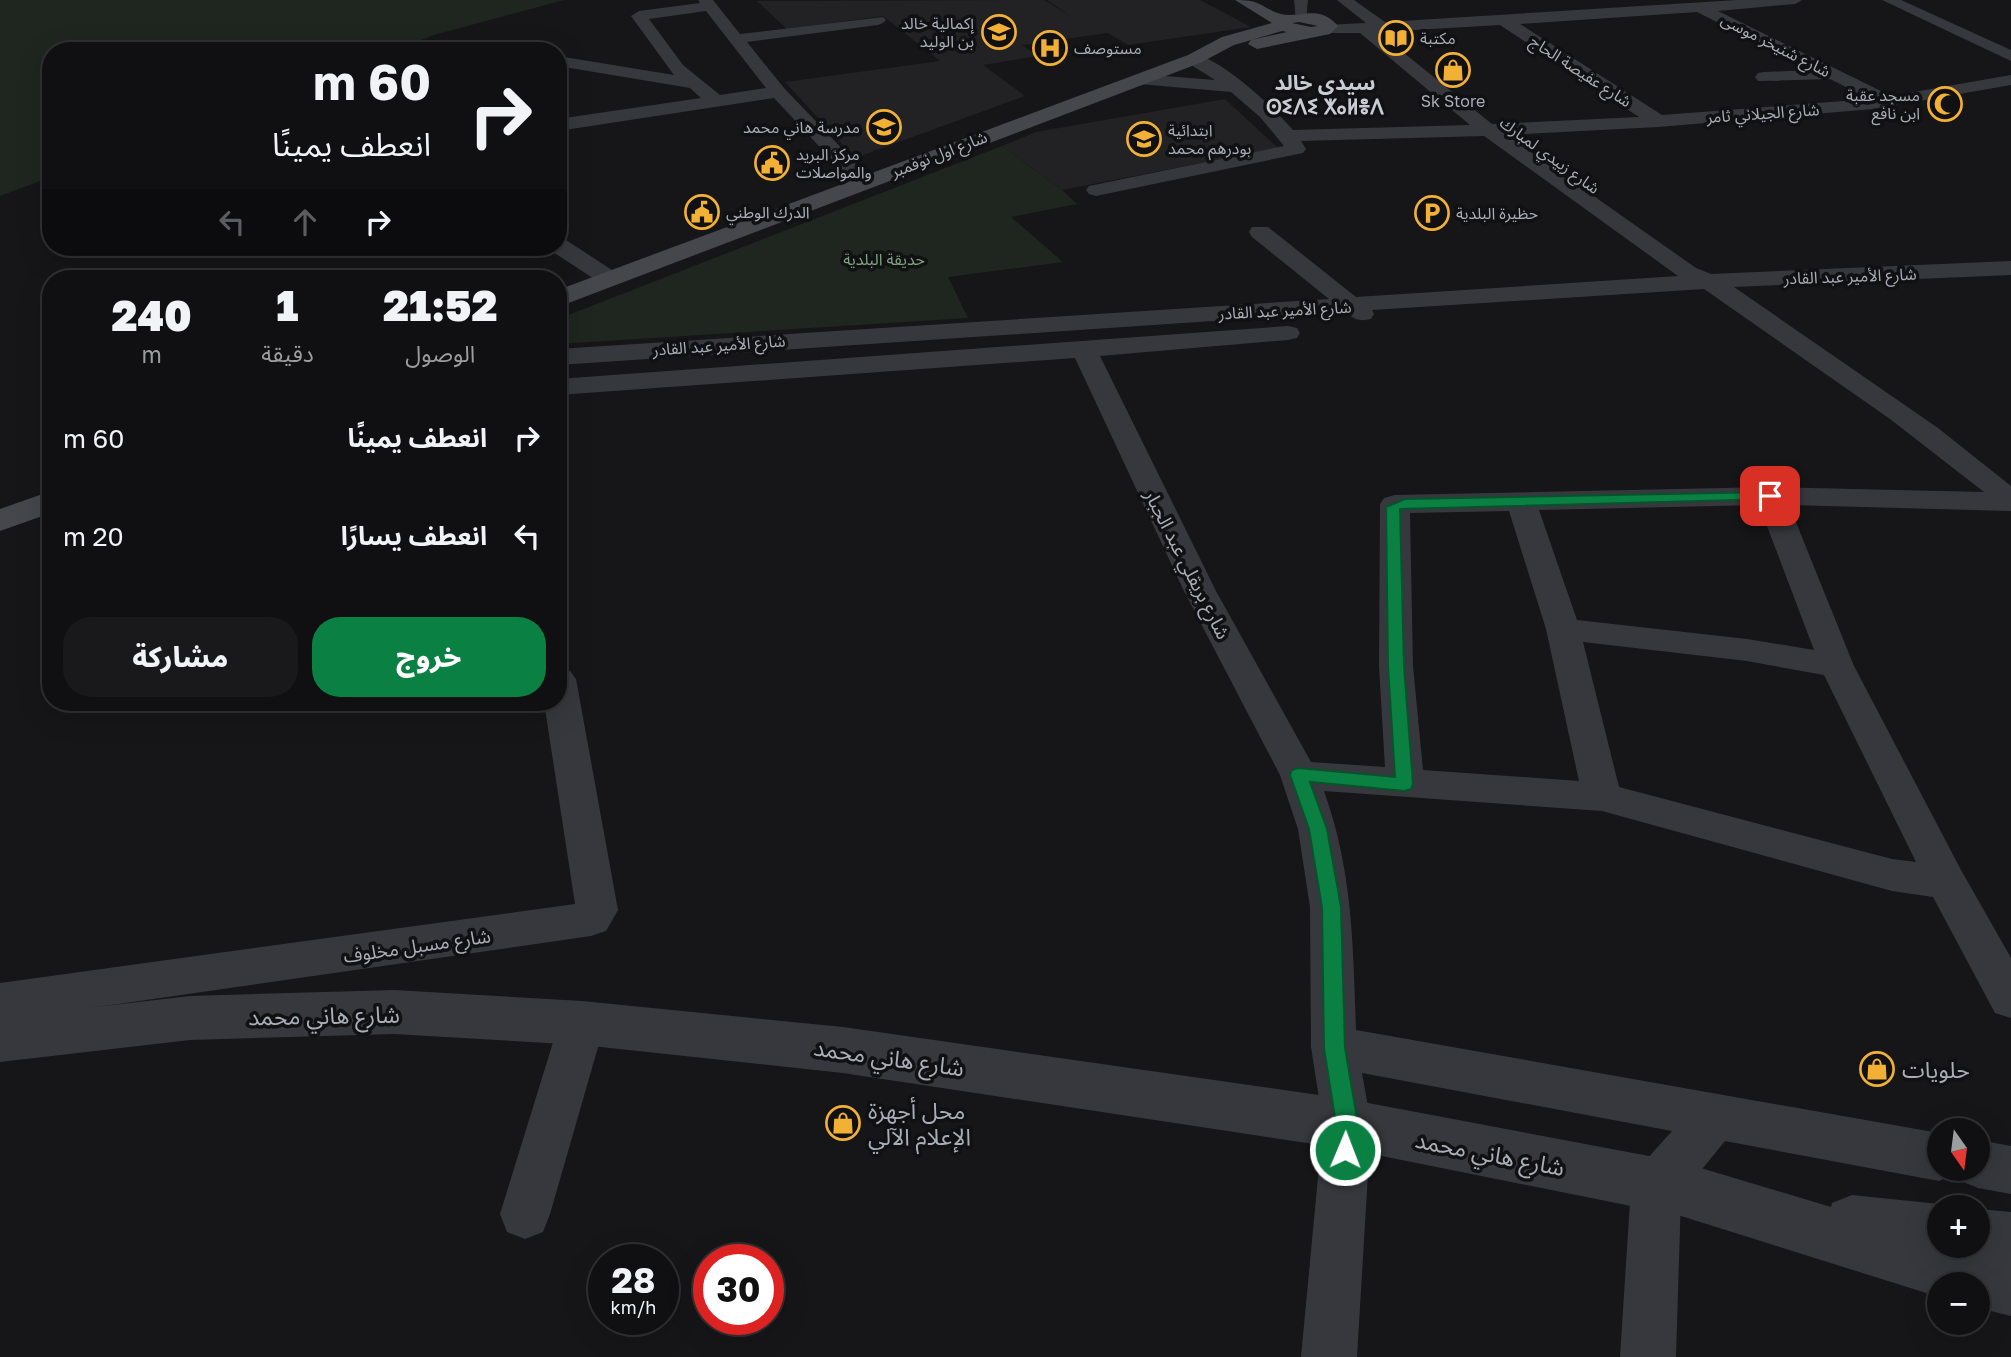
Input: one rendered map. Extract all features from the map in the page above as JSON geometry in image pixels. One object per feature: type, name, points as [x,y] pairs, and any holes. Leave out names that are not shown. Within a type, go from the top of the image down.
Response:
[{"type":"main road","points":[[1247,2],[1303,21]]},
{"type":"main road","points":[[1217,49],[1244,47],[1303,21]]},
{"type":"main road","name":"شارع اول نوفمبر","points":[[567,296],[1194,59],[1228,41],[1303,21]]},
{"type":"main road","points":[[0,521],[42,505]]},
{"type":"street","points":[[1303,21],[1373,25],[1505,21],[1795,0]]},
{"type":"street","points":[[1889,0],[2011,56]]},
{"type":"street","points":[[1303,21],[1345,1],[1488,130],[1688,273],[1721,288],[1965,459],[2011,501]]},
{"type":"street","points":[[717,102],[677,69],[646,38],[639,16],[708,3],[778,92],[864,183]]},
{"type":"street","name":"شارع شنيخر موسى","points":[[1699,7],[1890,102]]},
{"type":"street","points":[[737,39],[878,20]]},
{"type":"street","name":"شارع عفيصة الحاج","points":[[1505,21],[1658,121]]},
{"type":"street","name":"شارع زبيدي لمبارك","points":[[1373,25],[1513,129],[1714,271],[1721,288]]},
{"type":"street","points":[[567,62],[601,54]]},
{"type":"street","points":[[1096,190],[1296,149],[1288,136],[1229,80],[1194,59]]},
{"type":"street","points":[[567,62],[695,84]]},
{"type":"street","points":[[1763,77],[1833,74]]},
{"type":"street","points":[[1139,79],[1186,81],[1236,88]]},
{"type":"street","name":"شارع الجيلاني ثامر","points":[[1288,136],[1513,129],[1658,121],[1890,102],[2011,80]]},
{"type":"street","points":[[567,124],[778,92]]},
{"type":"street","points":[[1260,232],[1375,325]]},
{"type":"street","points":[[567,251],[610,279]]},
{"type":"street","name":"شارع الأمير عبد القادر","points":[[567,356],[1049,323],[1721,288],[2011,268]]},
{"type":"street","name":"شارع الأمير عبد القادر","points":[[567,386],[1084,350],[1375,325],[1721,288]]},
{"type":"street","name":"شارع بريقلي عبد الجبار","points":[[1084,350],[1200,591],[1298,775],[1318,829],[1331,907],[1334,1048],[1347,1124],[1329,1357]]},
{"type":"street","points":[[1405,784],[1396,666],[1393,507],[1405,503],[1770,496],[2011,501]]},
{"type":"street","points":[[1770,496],[1837,666],[1946,882],[2011,999]]},
{"type":"street","points":[[1521,502],[1563,629],[1602,797]]},
{"type":"street","points":[[1563,629],[1734,648],[1837,666]]},
{"type":"street","name":"شارع مسبل مخلوف","points":[[0,1002],[586,922],[595,915],[596,904],[563,711]]},
{"type":"street","points":[[1298,775],[1602,797],[1892,875],[1946,882]]},
{"type":"street","name":"شارع هاني محمد","points":[[0,1040],[190,1018],[394,1012],[582,1023],[843,1049],[1347,1124],[1681,1189],[1967,1277],[2011,1287]]},
{"type":"street","points":[[525,1214],[582,1023]]},
{"type":"street","points":[[1334,1048],[1927,1155]]},
{"type":"street","points":[[1648,1357],[1656,1186],[1715,1116]]},
{"type":"street","points":[[1990,1166],[2011,1170]]},
{"type":"street","name":"شارع هاني محمد","points":[[1766,1213],[1927,1231]]},
{"type":"street","points":[[1990,1238],[2011,1240]]},
{"type":"shaded area","points":[[1044,0],[1072,17],[1047,0],[1200,0],[1251,27],[1128,45],[1108,33],[1022,45],[1038,56],[983,65],[1025,96],[855,158],[785,82],[940,61],[883,16],[787,29],[757,1]]},
{"type":"shaded area","name":"ابتدائية بودرهم محمد","points":[[1225,99],[1278,148],[1062,190],[1002,146],[1036,132]]},
{"type":"green space","points":[[0,0],[564,0],[416,42],[42,42],[42,180],[0,196]]},
{"type":"green space","name":"حديقة البلدية","points":[[1002,146],[1077,204],[1011,217],[1063,262],[948,277],[968,318],[567,343],[567,315]]},
{"type":"place","name":"إكمالية خالد بن الوليد","points":[[999,32]]},
{"type":"place","name":"مكتبة","points":[[1396,38]]},
{"type":"place","name":"مستوصف","points":[[1050,48]]},
{"type":"place","name":"Sk Store","points":[[1453,70]]},
{"type":"place","name":"مسجد عقبة ابن نافع","points":[[1945,104]]},
{"type":"place","name":"مدرسة هاني محمد","points":[[884,127]]},
{"type":"place","name":"ابتدائية بودرهم محمد","points":[[1144,139]]},
{"type":"place","name":"مركز البريد والمواصلات","points":[[772,163]]},
{"type":"place","name":"الدرك الوطني","points":[[702,212]]},
{"type":"place","name":"حظيرة البلدية","points":[[1432,213]]},
{"type":"place","name":"حلويات","points":[[1877,1069]]},
{"type":"place","name":"محل أجهزة الإعلام الآلي","points":[[843,1123]]},
{"type":"district","name":"سيدي خالد ⵙⵉⴷⵉ ⵅⴰⵍⴻⴷ","points":[[1325,94]]},
{"type":"route","points":[[1345,1150],[1347,1124],[1334,1048],[1331,907],[1318,829],[1298,775],[1405,784],[1396,666],[1393,507],[1395,504],[1405,503],[1770,496]]}]
